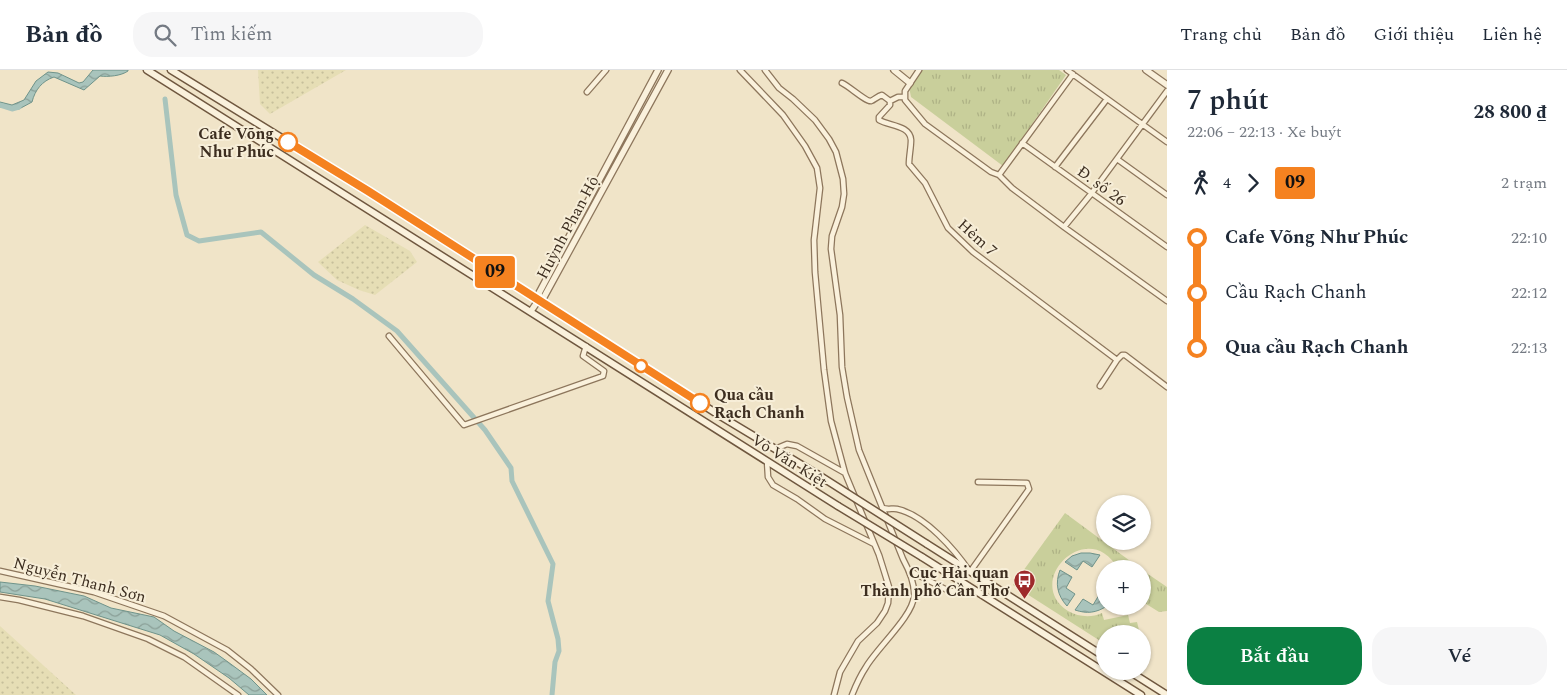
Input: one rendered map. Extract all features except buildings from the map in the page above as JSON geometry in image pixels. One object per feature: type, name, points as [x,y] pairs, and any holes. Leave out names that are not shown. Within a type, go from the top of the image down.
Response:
[{"type":"main road","name":"Võ Văn Kiệt","points":[[147,70],[1141,695]]},
{"type":"main road","name":"Võ Văn Kiệt","points":[[170,70],[368,191],[1096,651]]},
{"type":"main road","points":[[227,120],[235,110]]},
{"type":"main road","points":[[1144,680],[1167,694]]},
{"type":"street","points":[[587,92],[606,70]]},
{"type":"street","name":"Huỳnh Phan Hộ","points":[[658,70],[539,293],[539,299],[544,297],[668,70]]},
{"type":"street","points":[[740,70],[790,124],[810,154],[818,173],[820,194],[814,248],[821,344],[832,428],[845,473],[888,581],[887,606],[877,623],[858,641],[840,672],[834,695]]},
{"type":"street","points":[[765,70],[779,88],[815,120],[836,152],[843,179],[844,194],[842,207],[832,236],[831,249],[841,322],[842,367],[854,434],[882,508],[903,559],[910,571],[914,596],[911,607],[866,666],[852,695]]},
{"type":"street","points":[[894,70],[910,83]]},
{"type":"street","points":[[919,70],[905,91],[904,97],[926,124],[991,172],[999,175],[1012,188],[1167,301]]},
{"type":"street","points":[[1067,70],[1167,142]]},
{"type":"street","points":[[1146,70],[1167,85]]},
{"type":"street","points":[[999,175],[1073,74]]},
{"type":"street","points":[[842,83],[867,100],[872,100],[882,95],[890,101],[898,97],[904,97]]},
{"type":"street","points":[[1064,227],[1091,194],[1167,91]]},
{"type":"street","points":[[1055,167],[1107,99]]},
{"type":"street","name":"Hẻm 7","points":[[890,101],[890,105],[879,117],[879,120],[909,133],[911,138],[909,164],[925,183],[948,228],[973,252],[1117,360],[1122,355],[1125,355],[1167,387]]},
{"type":"street","name":"Đ. số 26","points":[[1022,143],[1167,247]]},
{"type":"street","points":[[1117,159],[1167,195]]},
{"type":"street","points":[[531,312],[539,299]]},
{"type":"street","points":[[389,336],[462,422],[467,425],[481,418],[603,376],[604,371],[583,356],[586,346]]},
{"type":"street","points":[[1100,386],[1117,360]]},
{"type":"street","points":[[775,449],[787,444],[797,446],[845,473]]},
{"type":"street","points":[[767,461],[768,477],[773,485],[825,519],[874,544]]},
{"type":"street","points":[[882,508],[896,509],[914,517],[931,528],[955,550],[970,572],[1029,489],[1027,482],[978,482]]},
{"type":"street","name":"Nguyễn Thanh Sơn","points":[[0,570],[94,592],[164,616],[227,650],[251,669],[278,695]]},
{"type":"street","points":[[910,571],[949,591],[976,591]]},
{"type":"street","points":[[0,597],[83,616],[148,639],[184,657],[238,695]]},
{"type":"shaded area","points":[[258,70],[346,70],[270,114],[260,104]]},
{"type":"shaded area","points":[[365,225],[410,251],[417,262],[375,295],[337,280],[318,262]]},
{"type":"shaded area","points":[[0,626],[76,695],[0,695]]},
{"type":"green space","points":[[922,70],[1059,70],[1066,75],[1003,166],[911,97],[909,87]]},
{"type":"green space","points":[[1065,513],[1096,536],[1096,550],[1115,550],[1129,560],[1111,560],[1106,554],[1091,549],[1077,551],[1065,559],[1056,571],[1052,584],[1056,598],[1068,611],[1076,615],[1103,615],[1104,620],[1128,615],[1130,623],[1137,622],[1138,625],[1096,625],[1096,638],[1013,585]]},
{"type":"green space","points":[[1151,576],[1167,587],[1167,611],[1159,612],[1151,607]]},
{"type":"water","points":[[93,70],[128,71],[114,76],[100,76],[84,90],[54,77],[40,86],[32,102],[19,109],[0,107],[0,102],[12,105],[24,100],[36,81],[48,72],[58,73],[79,83],[83,82]]},
{"type":"water","points":[[1081,553],[1100,555],[1092,567],[1083,561],[1077,570],[1065,562],[1072,556]]},
{"type":"water","points":[[1060,570],[1072,577],[1066,588],[1075,594],[1067,606],[1061,598],[1058,589]]},
{"type":"water","points":[[0,582],[35,586],[84,596],[111,608],[154,617],[174,631],[214,652],[251,679],[267,695],[249,695],[229,678],[194,654],[160,635],[45,599],[0,592]]},
{"type":"water","points":[[1083,599],[1093,605],[1096,600],[1096,611],[1084,612],[1075,610]]},
{"type":"waterway","points":[[165,99],[176,195],[187,235],[199,241],[261,232],[314,275],[353,299],[397,331],[485,430],[511,468],[512,481],[553,564],[548,601],[558,639],[559,651],[555,662],[552,695]]},
{"type":"waterway","points":[[0,105],[12,109],[19,107]]},
{"type":"bus line","name":"09","points":[[288,142],[700,403]]},
{"type":"place","name":"Cafe Võng Như Phúc","points":[[288,142]]},
{"type":"place","name":"Qua cầu Rạch Chanh","points":[[700,403]]},
{"type":"place","name":"Cục Hải quan Thành phố Cần Thơ","points":[[1025,600]]}]
